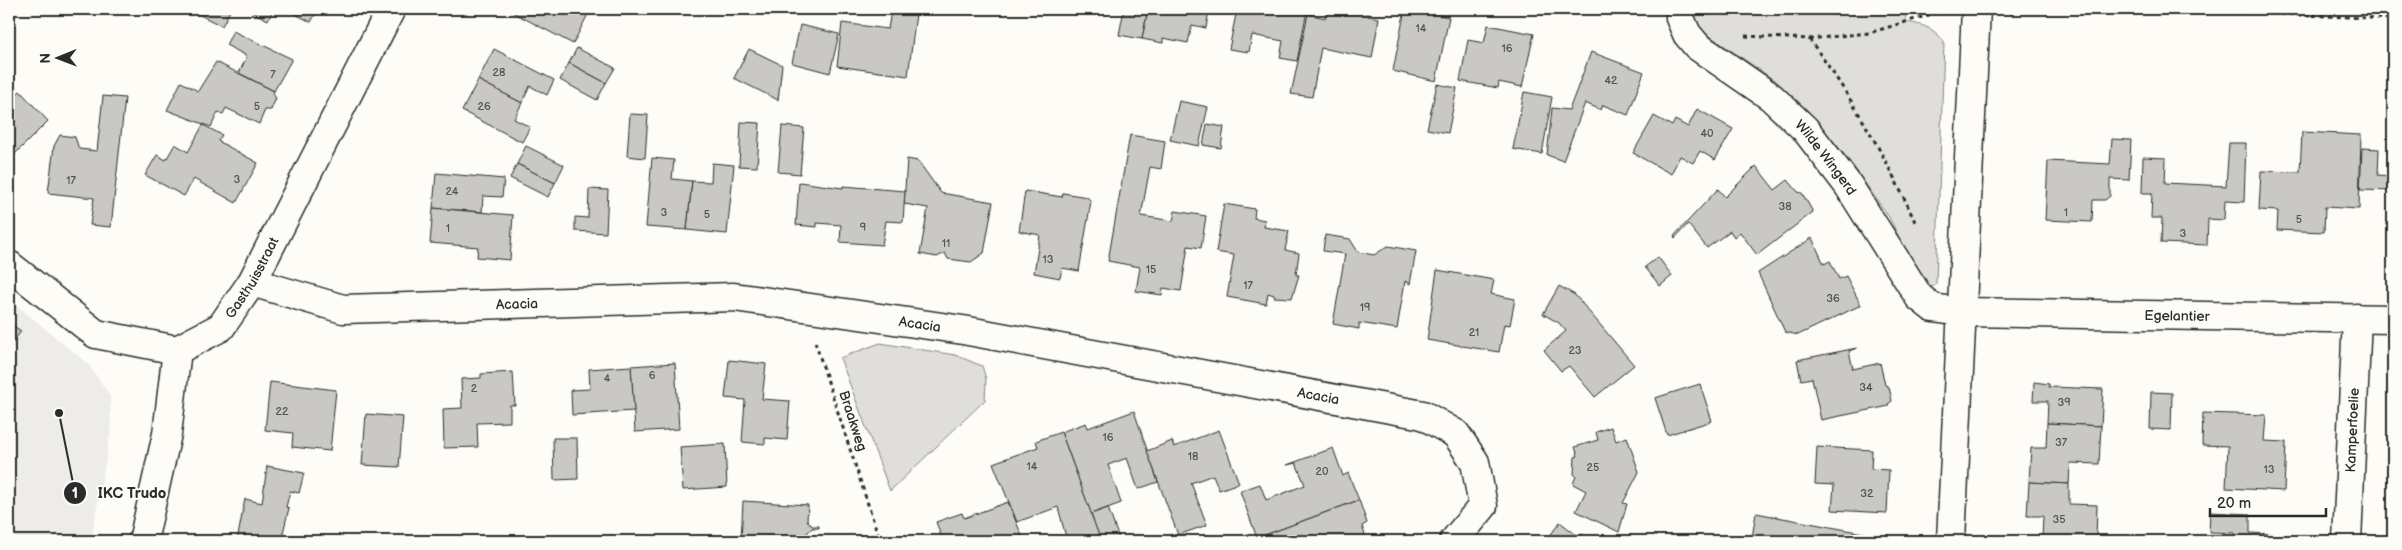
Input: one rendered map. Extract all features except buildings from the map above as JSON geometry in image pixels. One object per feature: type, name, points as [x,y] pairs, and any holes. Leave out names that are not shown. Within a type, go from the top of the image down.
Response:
[{"type":"street","name":"Gasthuisstraat","points":[[177,350],[221,327],[252,282],[391,9]]},
{"type":"street","name":"Wilde Wingerd","points":[[1680,9],[1680,18],[1687,34],[1697,46],[1771,97],[1804,129],[1848,185],[1919,297],[1933,308],[1961,312]]},
{"type":"street","points":[[1951,541],[1976,9]]},
{"type":"street","points":[[9,266],[96,334],[177,350],[167,434],[143,541]]},
{"type":"street","name":"Acacia","points":[[252,282],[343,309],[734,297],[963,330],[1423,415],[1456,434],[1475,462],[1483,506],[1454,541]]},
{"type":"street","name":"Egelantier","points":[[1961,312],[2393,320]]},
{"type":"street","name":"Kamperfoelie","points":[[2347,541],[2357,318]]},
{"type":"path","points":[[1743,36],[1809,39],[1869,33],[1950,9]]},
{"type":"path","points":[[2169,9],[2393,19]]},
{"type":"path","points":[[1809,39],[1832,70],[1868,128],[1894,174],[1917,226]]},
{"type":"path","name":"Braakweg","points":[[804,308],[880,541]]},
{"type":"shaded area","points":[[1695,9],[1821,9],[1905,15],[1907,22],[1928,28],[1940,37],[1944,42],[1936,285],[1924,290],[1889,217],[1848,159],[1811,114],[1777,82],[1697,27],[1692,15]]},
{"type":"shaded area","points":[[9,299],[88,364],[110,396],[111,430],[91,541],[9,541]]},
{"type":"shaded area","points":[[880,343],[955,355],[982,366],[986,379],[985,400],[890,491],[840,358]]},
{"type":"place","name":"IKC Trudo","points":[[59,413]]}]
